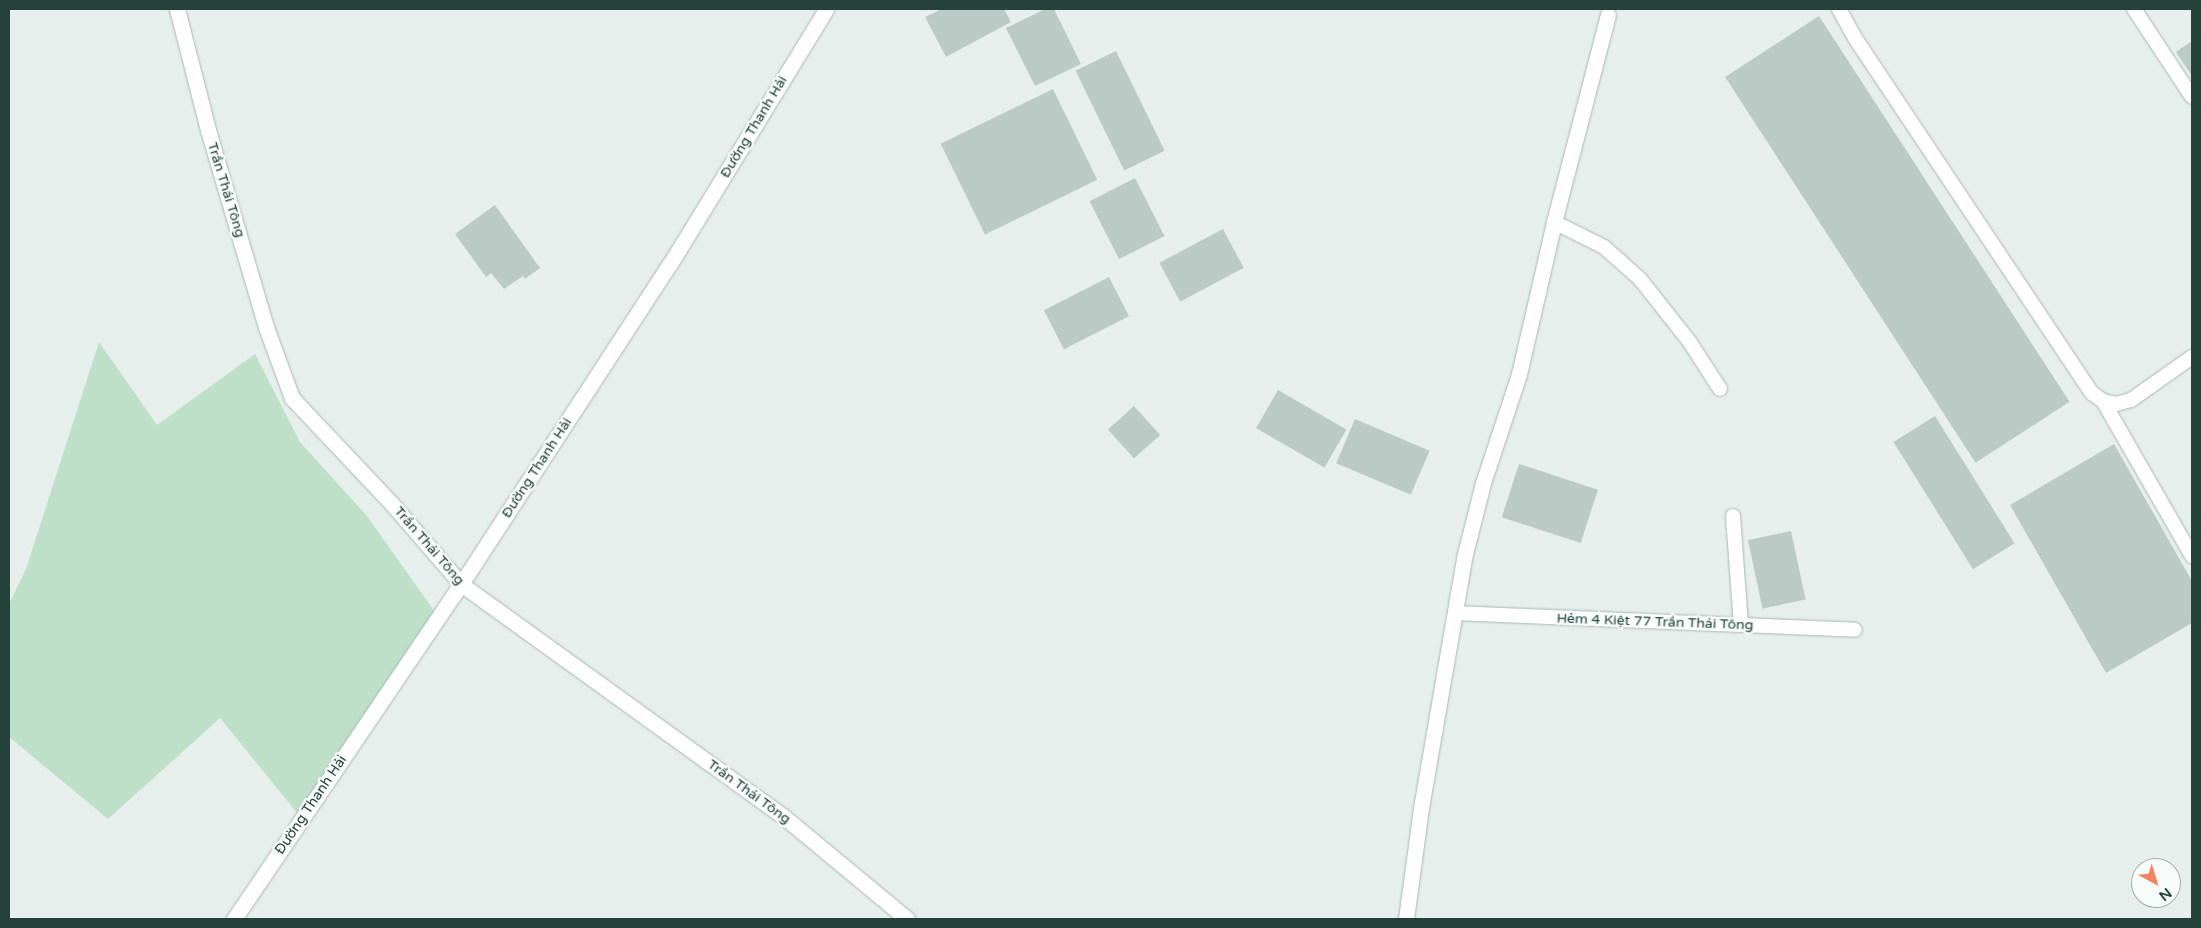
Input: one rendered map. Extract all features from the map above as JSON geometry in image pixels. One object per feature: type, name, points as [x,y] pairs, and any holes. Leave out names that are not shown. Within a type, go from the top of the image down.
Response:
[{"type":"street","name":"Trần Thái Tông","points":[[177,9],[213,148],[266,327],[292,398],[392,504],[461,584],[783,816],[907,919]]},
{"type":"street","name":"Đường Thanh Hải","points":[[234,919],[461,584],[670,264],[826,9]]},
{"type":"street","points":[[1406,919],[1421,808],[1464,558],[1483,483],[1519,374],[1554,222],[1608,15]]},
{"type":"lane","points":[[1839,9],[1855,38],[2092,393],[2103,402],[2192,556]]},
{"type":"lane","points":[[2134,9],[2192,97]]},
{"type":"lane","points":[[1554,222],[1604,247],[1640,279],[1689,342],[1720,389]]},
{"type":"lane","points":[[2103,402],[2116,404],[2131,400],[2192,357]]},
{"type":"lane","points":[[1733,516],[1741,625]]},
{"type":"lane","name":"Hẻm 4 Kiệt 77 Trần Thái Tông","points":[[1455,613],[1855,630]]},
{"type":"green space","points":[[99,342],[157,425],[255,354],[300,442],[367,516],[437,615],[298,814],[220,718],[108,819],[9,737],[9,604],[26,569]]},
{"type":"building","points":[[942,9],[1004,9],[1011,22],[946,57],[925,17]]},
{"type":"building","points":[[1045,9],[1054,9],[1081,64],[1035,86],[1006,28]]},
{"type":"building","points":[[1819,16],[2070,402],[1976,463],[1725,77]]},
{"type":"building","points":[[2192,41],[2192,76],[2176,52]]},
{"type":"building","points":[[1116,51],[1165,151],[1124,170],[1076,71]]},
{"type":"building","points":[[1053,89],[1097,180],[985,235],[941,144]]},
{"type":"building","points":[[1135,178],[1165,236],[1119,259],[1090,201]]},
{"type":"building","points":[[495,205],[540,268],[525,279],[523,276],[504,289],[491,273],[486,277],[455,234]]},
{"type":"building","points":[[1223,229],[1244,268],[1180,302],[1159,263]]},
{"type":"building","points":[[1109,277],[1129,316],[1064,349],[1044,310]]},
{"type":"building","points":[[1278,390],[1346,430],[1324,468],[1256,428]]},
{"type":"building","points":[[1134,406],[1160,435],[1134,458],[1108,429]]},
{"type":"building","points":[[1935,416],[2014,543],[1973,569],[1893,442]]},
{"type":"building","points":[[1355,419],[1430,451],[1411,495],[1336,463]]},
{"type":"building","points":[[2114,444],[2192,581],[2192,623],[2106,673],[2010,505]]},
{"type":"building","points":[[1519,464],[1598,490],[1581,543],[1502,517]]},
{"type":"building","points":[[1791,531],[1806,599],[1763,609],[1748,540]]}]
